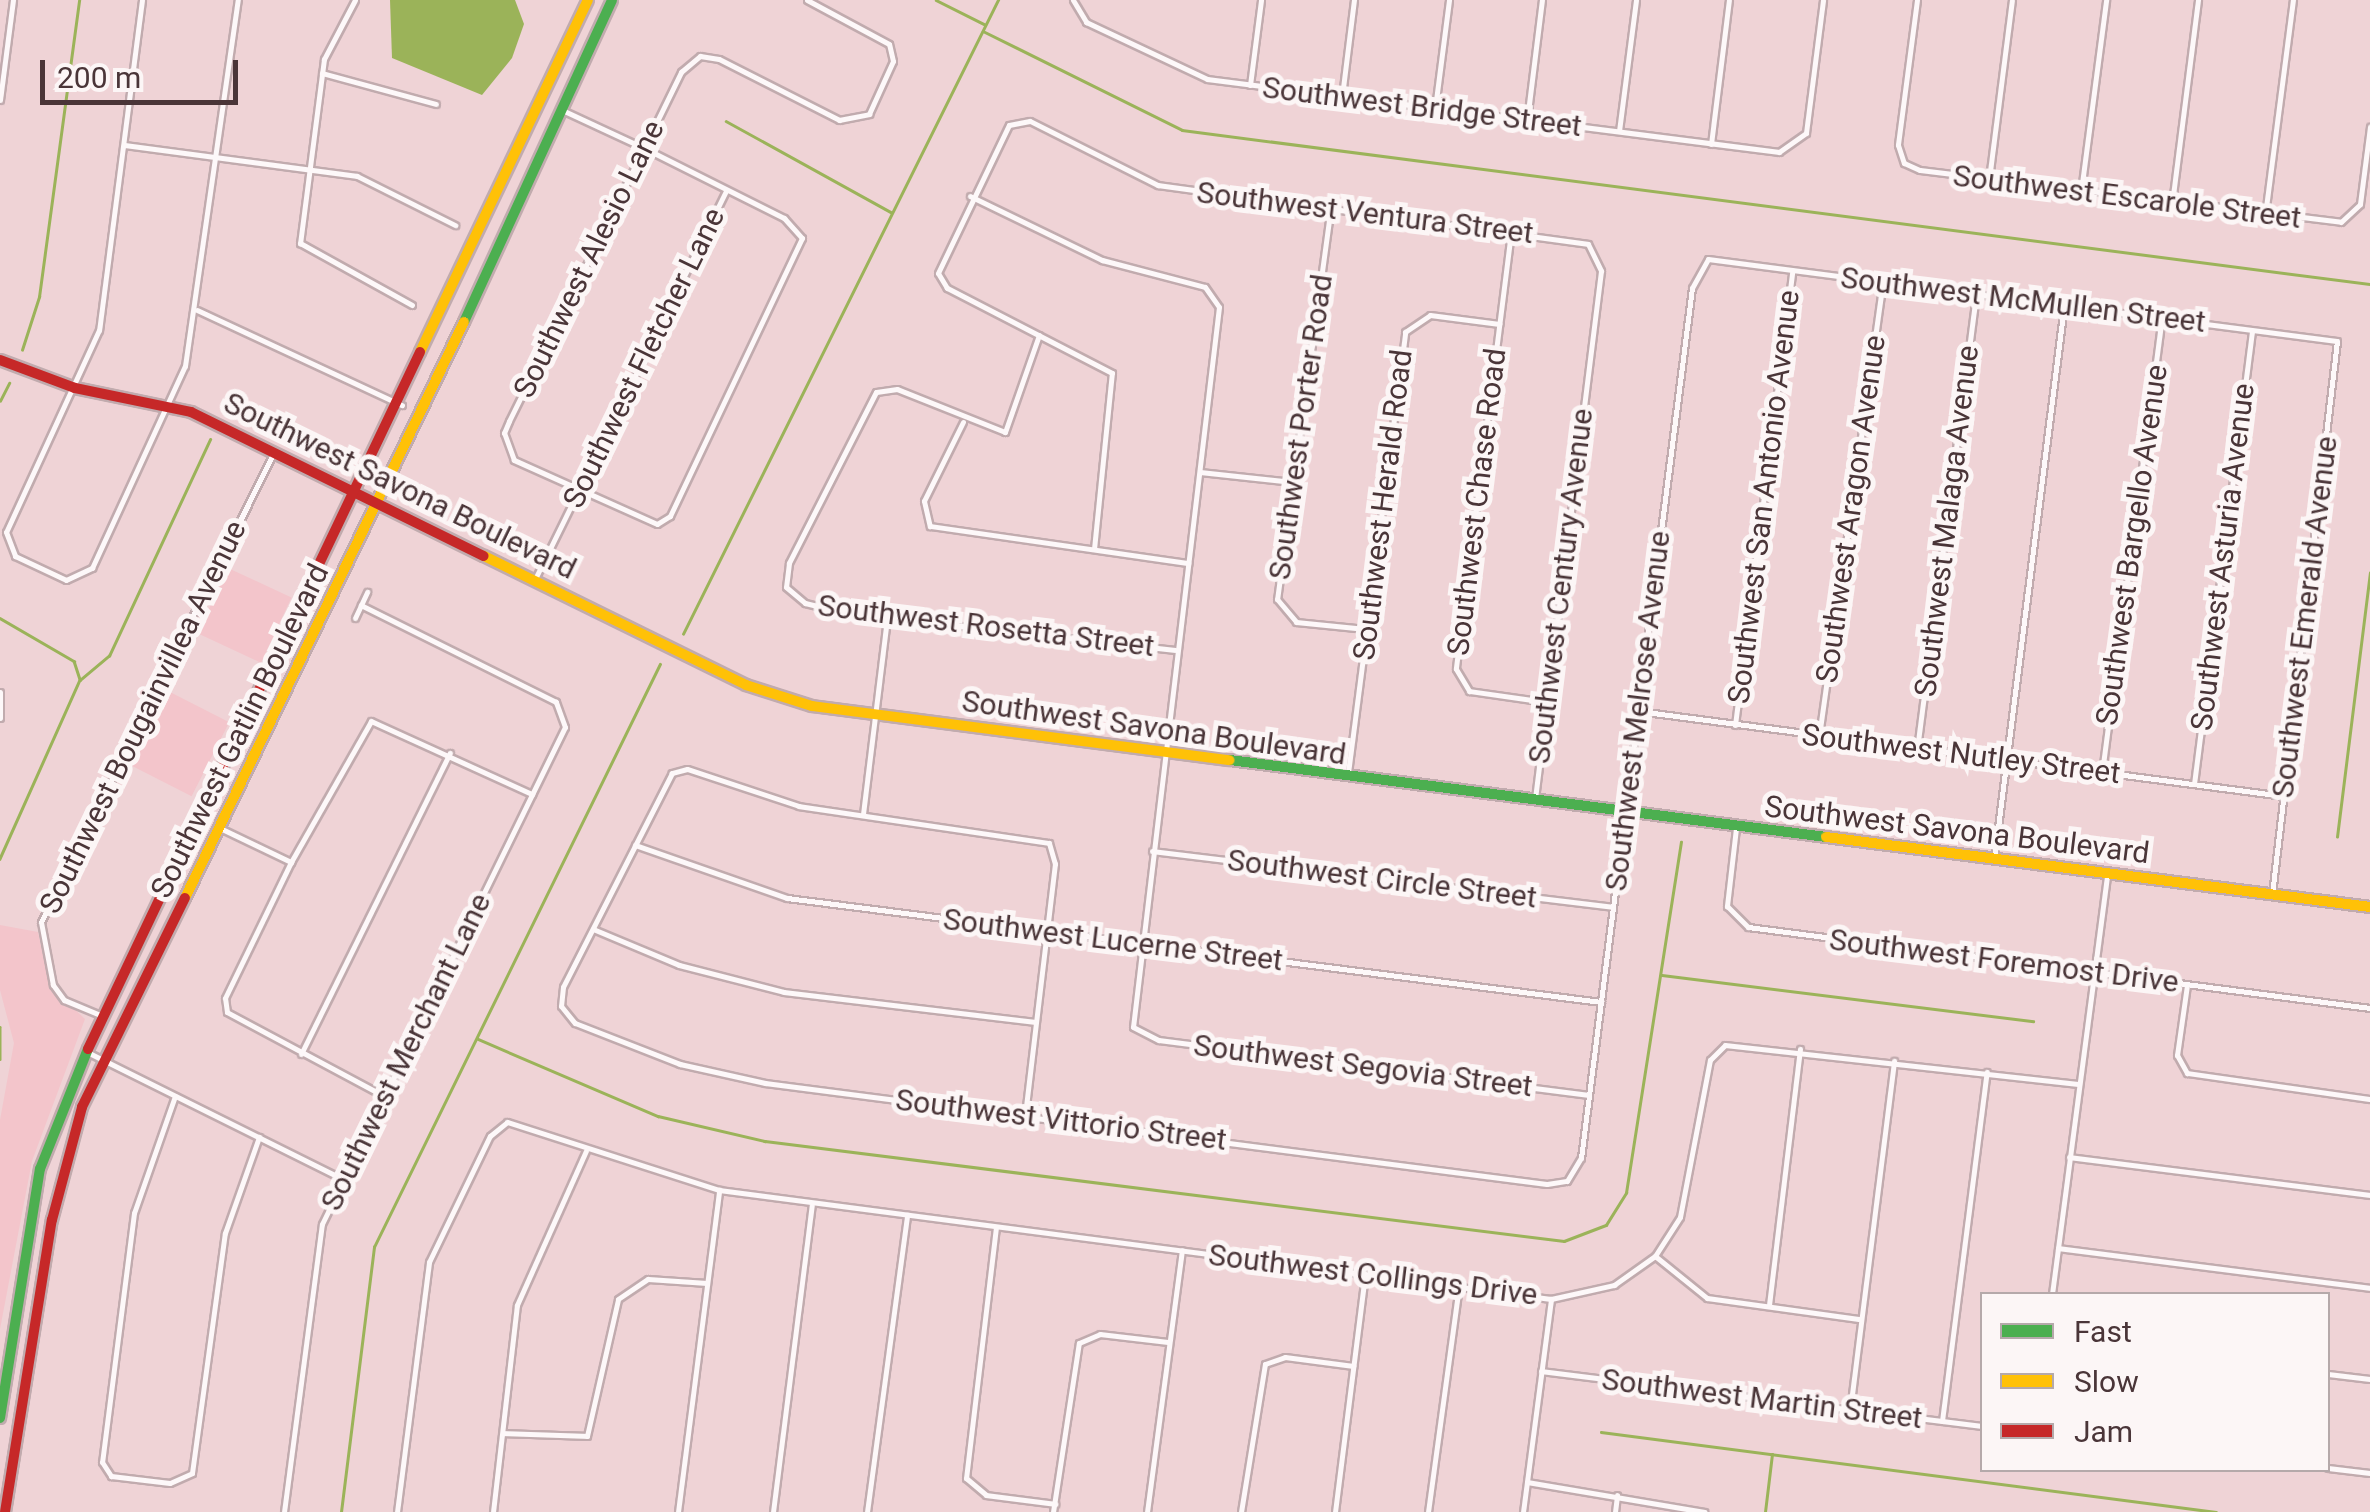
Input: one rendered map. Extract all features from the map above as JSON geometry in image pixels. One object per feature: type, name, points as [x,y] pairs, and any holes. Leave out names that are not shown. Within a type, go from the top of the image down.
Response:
[{"type":"main road","name":"Southwest Gatlin Boulevard","points":[[0,1418],[40,1169],[87,1052],[402,405],[588,0]]},
{"type":"main road","name":"Southwest Gatlin Boulevard","points":[[6,1512],[62,1169],[104,1061],[379,506],[612,0]]},
{"type":"main road","name":"Southwest Savona Boulevard","points":[[0,360],[76,388],[170,404],[360,492],[379,506],[770,696],[874,716],[2370,907]]},
{"type":"street","points":[[0,100],[4,37],[13,0]]},
{"type":"street","points":[[142,0],[102,315],[76,388],[7,526],[6,546],[61,579],[92,568],[170,404],[196,310],[238,0]]},
{"type":"street","points":[[355,0],[322,72],[309,170],[304,250],[412,305]]},
{"type":"street","name":"Southwest Alesio Lane","points":[[578,492],[505,448],[508,422],[681,72],[700,56],[719,59],[849,122],[866,117],[880,93],[893,61],[885,40],[807,0]]},
{"type":"street","points":[[1250,85],[1261,0]]},
{"type":"street","points":[[1342,97],[1354,0]]},
{"type":"street","points":[[1435,108],[1449,0]]},
{"type":"street","points":[[1527,120],[1542,0]]},
{"type":"street","points":[[1619,132],[1636,0]]},
{"type":"street","points":[[1711,144],[1729,0]]},
{"type":"street","name":"Southwest Bridge Street","points":[[1072,1],[1086,22],[1192,75],[1711,144],[1794,148],[1806,132],[1824,0]]},
{"type":"street","name":"Southwest Escarole Street","points":[[1917,0],[1898,145],[1904,163],[1989,179],[2266,215],[2351,218],[2370,127]]},
{"type":"street","points":[[1989,179],[2012,0]]},
{"type":"street","points":[[2081,191],[2106,0]]},
{"type":"street","points":[[2172,203],[2198,0]]},
{"type":"street","points":[[2266,215],[2293,0]]},
{"type":"street","points":[[322,72],[436,104]]},
{"type":"street","points":[[560,108],[726,190],[801,234],[798,257],[666,520],[643,524],[578,492]]},
{"type":"street","name":"Southwest Ventura Street","points":[[970,196],[1002,134],[1024,120],[1158,185],[1330,212],[1511,232],[1598,252],[1588,372]]},
{"type":"street","points":[[125,144],[374,182],[455,225]]},
{"type":"street","name":"Southwest Fletcher Lane","points":[[535,579],[726,190]]},
{"type":"street","points":[[1094,549],[1116,392],[1107,368],[947,288],[938,263],[970,196],[1102,260],[1216,297],[1200,472],[1140,943]]},
{"type":"street","name":"Southwest Porter Road","points":[[1330,212],[1292,482],[1280,610],[1296,622],[1366,629]]},
{"type":"street","name":"Southwest Chase Road","points":[[1511,232],[1456,674],[1469,691],[1545,702]]},
{"type":"street","name":"Southwest McMullen Street","points":[[1708,259],[2337,341]]},
{"type":"street","name":"Southwest Melrose Avenue","points":[[1578,1170],[1692,288],[1708,259]]},
{"type":"street","name":"Southwest San Antonio Avenue","points":[[1735,725],[1792,270]]},
{"type":"street","name":"Southwest Aragon Avenue","points":[[1819,736],[1884,282]]},
{"type":"street","name":"Southwest Malaga Avenue","points":[[1917,748],[1976,294]]},
{"type":"street","points":[[1994,859],[2064,305]]},
{"type":"street","points":[[196,310],[402,405]]},
{"type":"street","name":"Southwest Herald Road","points":[[1348,778],[1406,332],[1430,315],[1499,324]]},
{"type":"street","name":"Southwest Bargello Avenue","points":[[2102,772],[2162,318]]},
{"type":"street","name":"Southwest Asturia Avenue","points":[[2194,784],[2252,330]]},
{"type":"street","points":[[1040,335],[1011,429],[963,422],[924,501],[926,523],[1188,562]]},
{"type":"street","name":"Southwest Emerald Avenue","points":[[2272,894],[2337,341]]},
{"type":"street","name":"Southwest Century Avenue","points":[[1534,801],[1588,372]]},
{"type":"street","name":"Southwest Rosetta Street","points":[[963,422],[897,390],[870,398],[786,572],[798,600],[887,618],[1175,650]]},
{"type":"street","name":"Southwest Bougainvillea Avenue","points":[[106,1017],[64,1000],[53,984],[42,922],[274,452]]},
{"type":"street","points":[[1200,472],[1292,482]]},
{"type":"street","points":[[355,618],[367,592]]},
{"type":"street","name":"Southwest Merchant Lane","points":[[284,1512],[319,1237],[343,1179],[565,727],[556,702],[361,606]]},
{"type":"street","points":[[863,814],[887,618]]},
{"type":"street","points":[[0,692],[4,710],[0,718]]},
{"type":"street","name":"Southwest Nutley Street","points":[[1638,712],[2284,796]]},
{"type":"street","points":[[384,1096],[235,1022],[225,998],[292,862],[371,721],[450,753],[532,794]]},
{"type":"street","points":[[301,1054],[450,753]]},
{"type":"street","points":[[1025,1115],[1056,864],[1052,847],[1036,836],[863,814],[760,796],[686,769],[663,786],[592,928],[690,969],[784,992],[1036,1022]]},
{"type":"street","points":[[220,828],[292,862]]},
{"type":"street","name":"Southwest Foremost Drive","points":[[1736,828],[1727,900],[1742,926],[2370,1008]]},
{"type":"street","name":"Southwest Lucerne Street","points":[[634,845],[766,894],[1601,1002]]},
{"type":"street","name":"Southwest Circle Street","points":[[1152,851],[1612,907]]},
{"type":"street","points":[[2052,1292],[2106,875]]},
{"type":"street","name":"Southwest Vittorio Street","points":[[592,928],[560,1000],[575,1023],[727,1076],[1547,1184],[1578,1170]]},
{"type":"street","name":"Southwest Segovia Street","points":[[1140,943],[1130,1013],[1139,1034],[1588,1096]]},
{"type":"street","points":[[2187,984],[2178,1055],[2187,1072],[2370,1098]]},
{"type":"street","name":"Southwest Collings Drive","points":[[397,1512],[429,1262],[490,1136],[512,1122],[586,1151],[720,1190],[1550,1299],[1614,1284],[1655,1256],[1680,1218],[1710,1060],[1742,1042],[2078,1084]]},
{"type":"street","points":[[1769,1306],[1800,1048]]},
{"type":"street","points":[[87,1052],[343,1179]]},
{"type":"street","points":[[1850,1410],[1894,1060]]},
{"type":"street","points":[[1942,1421],[1987,1072]]},
{"type":"street","points":[[175,1096],[134,1213],[104,1472],[170,1484],[192,1473],[225,1233],[258,1138]]},
{"type":"street","points":[[493,1512],[517,1305],[586,1151]]},
{"type":"street","points":[[2069,1156],[2370,1194]]},
{"type":"street","points":[[678,1512],[720,1190]]},
{"type":"street","points":[[773,1512],[812,1205]]},
{"type":"street","points":[[866,1512],[907,1216]]},
{"type":"street","points":[[996,1226],[966,1478],[986,1495],[1054,1504]]},
{"type":"street","points":[[2058,1248],[2370,1288]]},
{"type":"street","points":[[1147,1512],[1182,1250]]},
{"type":"street","points":[[1655,1256],[1700,1296],[1860,1319]]},
{"type":"street","points":[[1335,1512],[1365,1274]]},
{"type":"street","points":[[502,1432],[587,1436],[618,1299],[648,1278],[707,1283]]},
{"type":"street","points":[[1428,1512],[1459,1285]]},
{"type":"street","points":[[1523,1512],[1550,1299]]},
{"type":"street","points":[[1054,1512],[1079,1343],[1100,1334],[1168,1342]]},
{"type":"street","points":[[1241,1512],[1265,1364],[1286,1357],[1353,1366]]},
{"type":"street","name":"Southwest Martin Street","points":[[1540,1371],[1980,1426]]},
{"type":"street","points":[[2330,1374],[2370,1379]]},
{"type":"street","points":[[2330,1468],[2370,1473]]},
{"type":"street","points":[[1526,1482],[1689,1503],[1704,1512]]},
{"type":"street","points":[[1616,1512],[1618,1494]]},
{"type":"shaded area","points":[[390,0],[515,0],[524,24],[512,58],[482,95],[392,58]]},
{"type":"shaded area","points":[[228,568],[291,598],[261,663],[198,633]]},
{"type":"shaded area","points":[[166,690],[229,722],[192,796],[128,764]]},
{"type":"shaded area","points":[[0,925],[38,932],[50,986],[85,1019],[32,1161],[0,1329],[0,1120],[14,1043],[0,990]]},
{"type":"waterway","points":[[22,350],[39,297],[79,0]]},
{"type":"waterway","points":[[936,0],[984,24]]},
{"type":"waterway","points":[[683,634],[998,0]]},
{"type":"waterway","points":[[983,31],[1182,130],[2370,284]]},
{"type":"waterway","points":[[726,121],[891,212]]},
{"type":"waterway","points":[[0,401],[9,383]]},
{"type":"waterway","points":[[80,680],[109,656],[210,439]]},
{"type":"waterway","points":[[2337,837],[2370,573]]},
{"type":"waterway","points":[[0,618],[74,661],[80,680],[0,859]]},
{"type":"waterway","points":[[341,1512],[374,1247],[660,664]]},
{"type":"waterway","points":[[478,1039],[658,1116],[765,1141],[1564,1241],[1606,1225],[1626,1193],[1681,842]]},
{"type":"waterway","points":[[1662,975],[2033,1021]]},
{"type":"waterway","points":[[0,1027],[0,1059]]},
{"type":"waterway","points":[[1601,1432],[2216,1512]]},
{"type":"waterway","points":[[1765,1512],[1772,1454]]},
{"type":"traffic: fast","points":[[464,322],[612,0]]},
{"type":"traffic: fast","points":[[1230,760],[1826,837]]},
{"type":"traffic: fast","points":[[0,1418],[40,1169],[88,1049]]},
{"type":"traffic: slow","points":[[420,352],[588,0]]},
{"type":"traffic: slow","points":[[185,898],[464,322]]},
{"type":"traffic: slow","points":[[484,556],[746,685],[812,706],[1230,760]]},
{"type":"traffic: slow","points":[[1826,837],[2370,907]]},
{"type":"traffic: jam","points":[[88,1049],[420,352]]},
{"type":"traffic: jam","points":[[0,360],[75,388],[191,412],[484,556]]},
{"type":"traffic: jam","points":[[5,1512],[52,1220],[82,1107],[185,898]]}]
